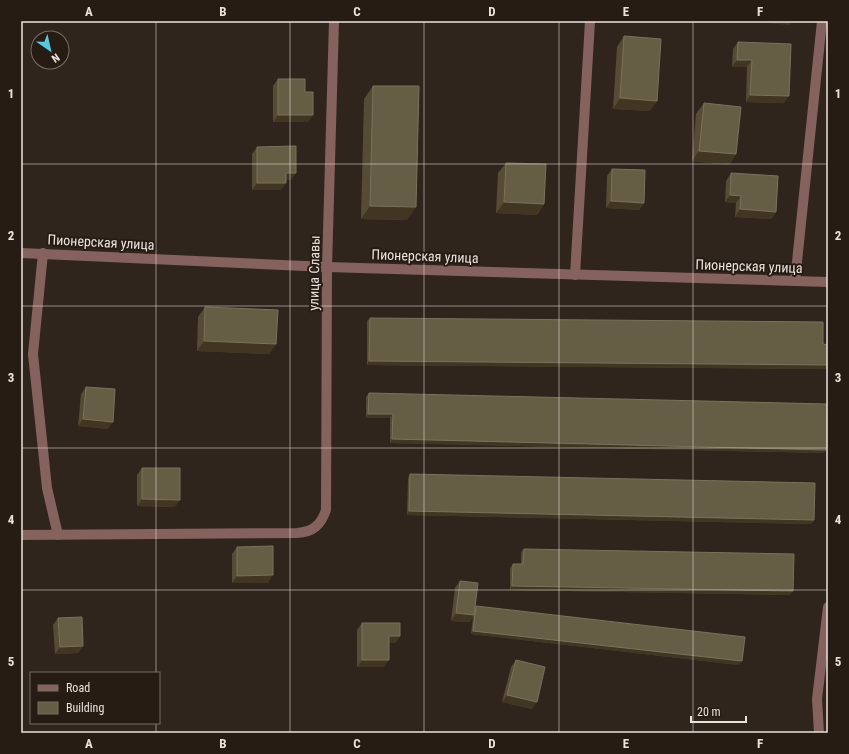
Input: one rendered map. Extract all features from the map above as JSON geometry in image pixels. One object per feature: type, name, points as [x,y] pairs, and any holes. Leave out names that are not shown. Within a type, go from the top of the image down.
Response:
[{"type":"street","name":"улица Славы","points":[[58,535],[297,533],[313,529],[323,518],[326,510],[327,267],[334,21]]},
{"type":"street","points":[[575,275],[590,21]]},
{"type":"street","points":[[795,281],[822,21]]},
{"type":"street","name":"Пионерская улица","points":[[21,253],[327,267],[828,282]]},
{"type":"street","points":[[21,535],[58,535],[48,488],[33,354],[43,253]]},
{"type":"street","points":[[820,733],[817,699],[828,607]]},
{"type":"building","points":[[624,36],[661,39],[657,101],[620,98]]},
{"type":"building","points":[[738,42],[791,44],[789,96],[750,95],[752,60],[737,60]]},
{"type":"building","points":[[278,79],[305,79],[305,92],[313,92],[313,115],[278,115]]},
{"type":"building","points":[[373,86],[419,86],[416,207],[370,206]]},
{"type":"building","points":[[704,103],[741,107],[736,154],[699,151]]},
{"type":"building","points":[[296,146],[296,173],[286,173],[286,183],[257,183],[257,147]]},
{"type":"building","points":[[506,163],[546,164],[544,204],[504,202]]},
{"type":"building","points":[[612,169],[645,170],[644,203],[611,201]]},
{"type":"building","points":[[731,173],[778,176],[776,212],[740,209],[741,196],[730,195]]},
{"type":"building","points":[[205,307],[278,310],[276,344],[204,341]]},
{"type":"building","points":[[370,318],[823,322],[823,344],[828,345],[828,365],[369,361]]},
{"type":"building","points":[[86,387],[115,389],[113,422],[83,419]]},
{"type":"building","points":[[369,393],[827,404],[826,450],[392,439],[393,414],[368,414]]},
{"type":"building","points":[[142,468],[180,468],[180,500],[142,499]]},
{"type":"building","points":[[410,474],[815,483],[814,520],[409,511]]},
{"type":"building","points":[[273,546],[273,575],[237,576],[237,547]]},
{"type":"building","points":[[524,549],[794,554],[793,591],[512,586],[513,564],[523,564]]},
{"type":"building","points":[[460,581],[478,583],[474,615],[456,613]]},
{"type":"building","points":[[476,606],[745,637],[742,661],[473,631]]},
{"type":"building","points":[[82,617],[83,646],[60,647],[58,618]]},
{"type":"building","points":[[362,623],[400,623],[400,636],[389,636],[389,660],[362,660]]},
{"type":"building","points":[[516,660],[545,667],[537,702],[507,695]]}]
